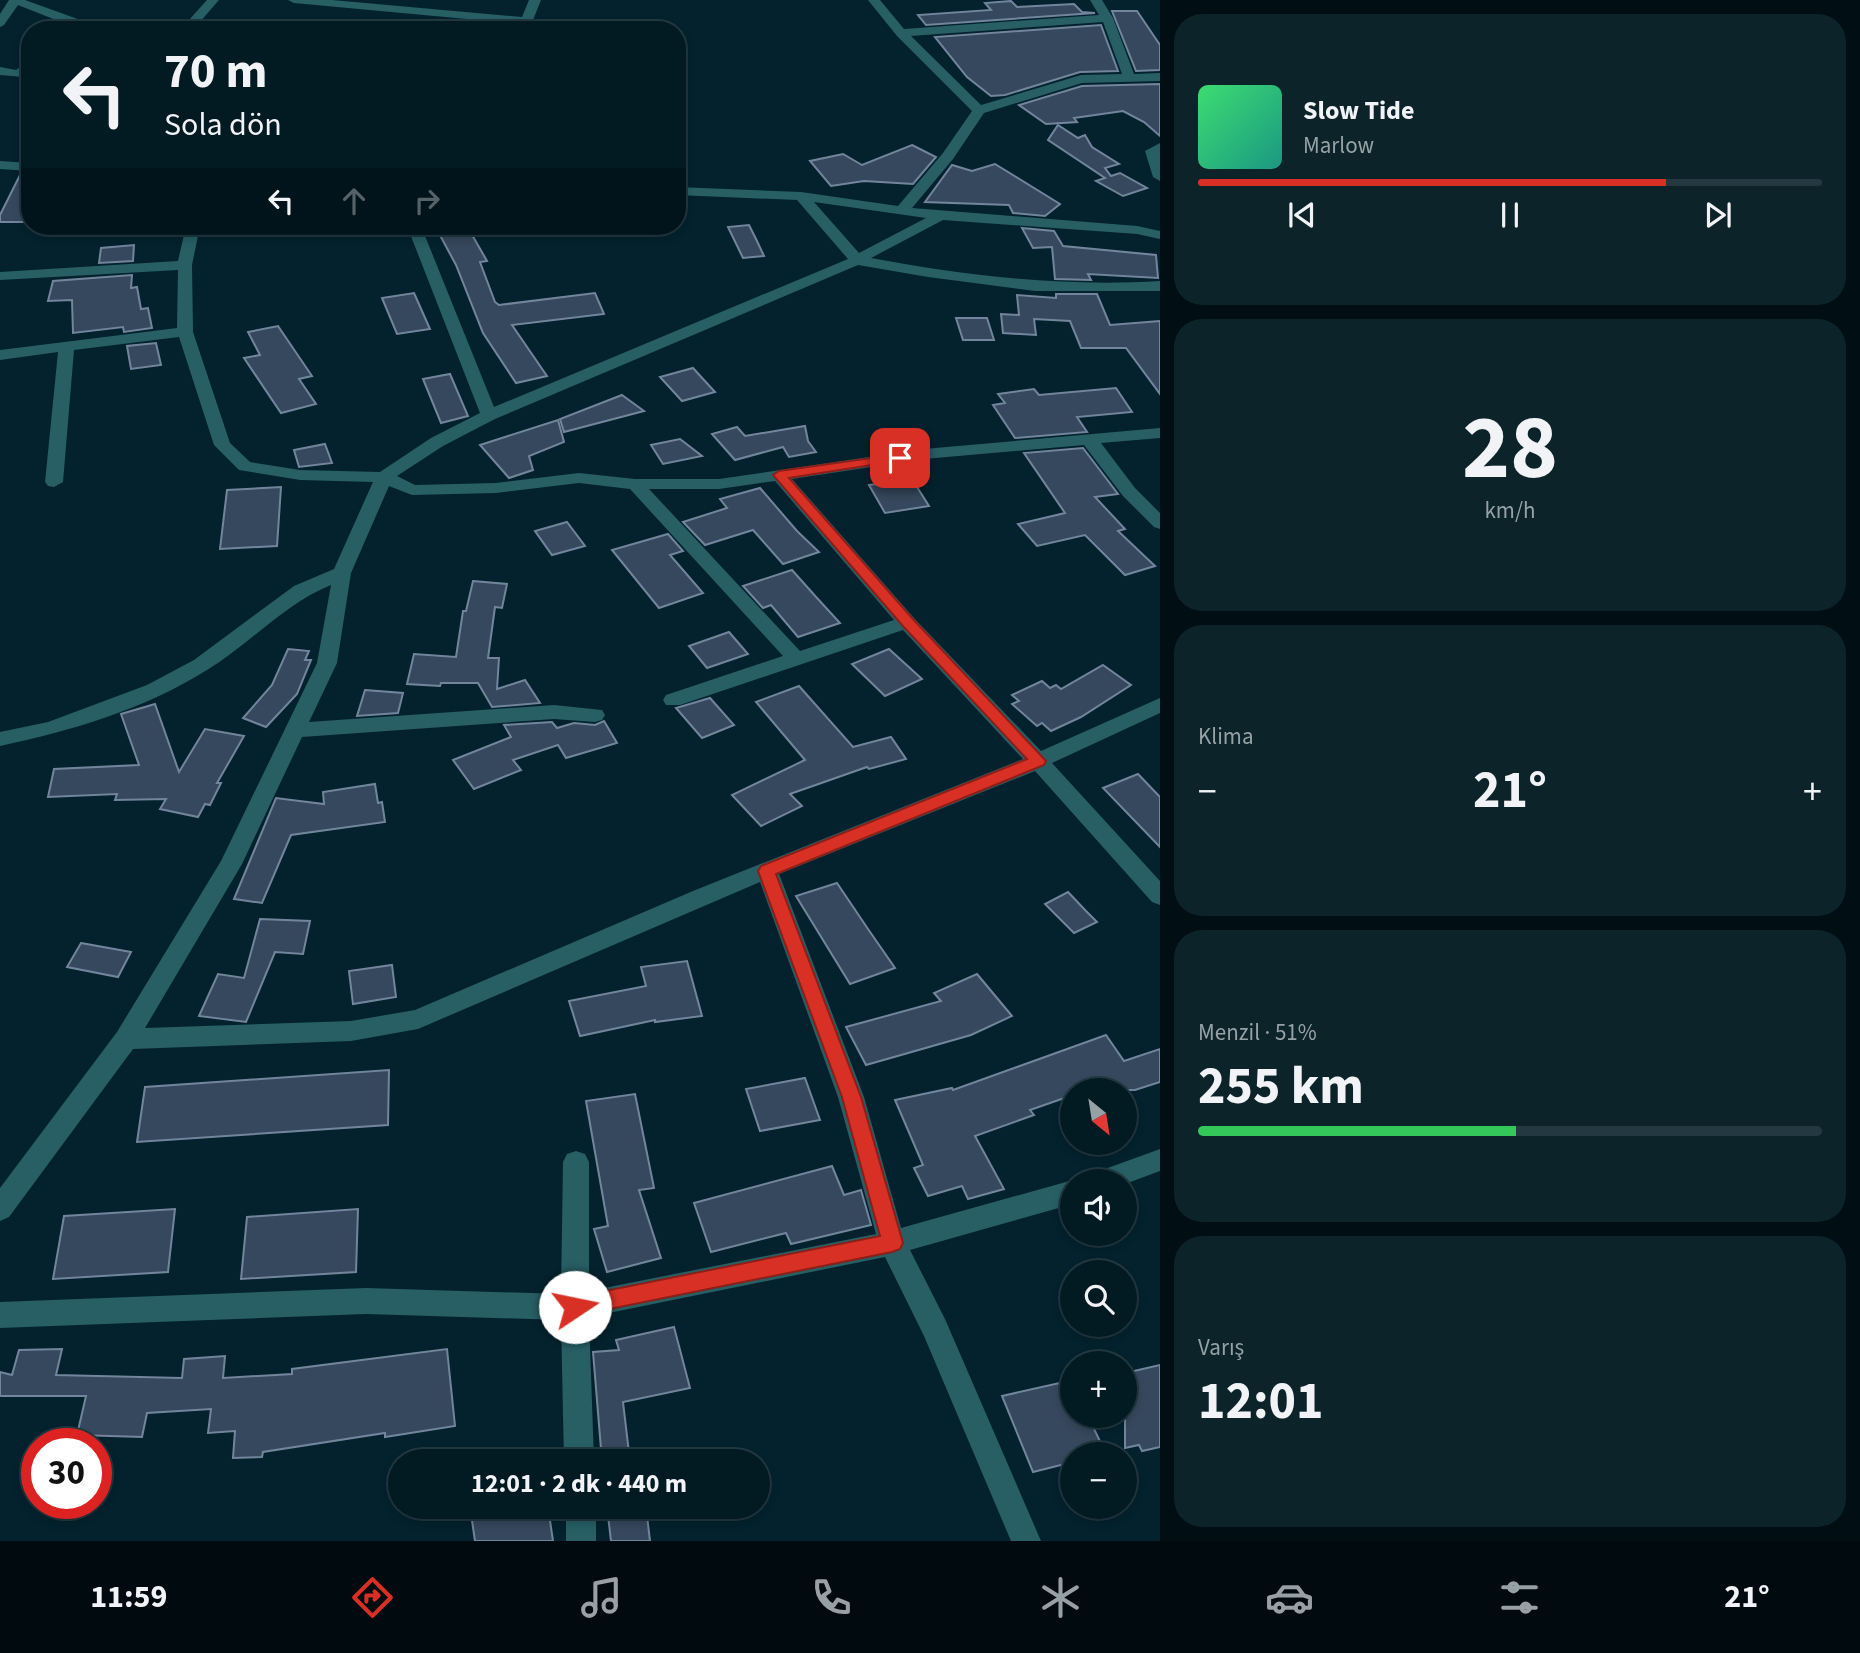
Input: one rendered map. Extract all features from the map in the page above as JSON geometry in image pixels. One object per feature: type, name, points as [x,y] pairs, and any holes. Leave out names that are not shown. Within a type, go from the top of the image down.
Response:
[{"type":"street","points":[[194,21],[213,0]]},
{"type":"street","points":[[294,0],[481,21]]},
{"type":"street","points":[[527,21],[535,0]]},
{"type":"street","points":[[874,0],[901,33],[979,110]]},
{"type":"street","points":[[1096,0],[1107,18],[1129,77]]},
{"type":"street","points":[[0,23],[15,1],[60,21]]},
{"type":"street","points":[[901,33],[1107,18]]},
{"type":"street","points":[[0,71],[21,72]]},
{"type":"street","points":[[903,209],[947,156],[979,110],[1081,79],[1160,77]]},
{"type":"street","points":[[1160,147],[1152,151],[1160,177]]},
{"type":"street","points":[[0,165],[21,166]]},
{"type":"street","points":[[686,191],[801,196],[941,216],[1137,230],[1160,234]]},
{"type":"street","points":[[801,196],[857,260],[928,273],[1035,286],[1160,286]]},
{"type":"street","points":[[0,1209],[126,1039],[231,864],[327,663],[342,572],[384,477],[437,442],[489,415],[857,260],[941,216]]},
{"type":"street","points":[[191,235],[185,265],[185,331],[222,445],[245,466],[300,475],[384,477],[412,490],[496,488],[579,478],[635,484],[719,484],[924,454],[1160,433]]},
{"type":"street","points":[[418,235],[489,415]]},
{"type":"street","points":[[0,276],[185,265]]},
{"type":"street","points":[[0,355],[185,331]]},
{"type":"street","points":[[54,482],[67,345]]},
{"type":"street","points":[[1088,438],[1129,492],[1160,523]]},
{"type":"street","points":[[779,475],[907,622],[1160,896]]},
{"type":"street","points":[[635,484],[796,659]]},
{"type":"street","points":[[0,739],[52,728],[154,690],[201,665],[301,590],[342,572]]},
{"type":"street","points":[[673,700],[907,622]]},
{"type":"street","points":[[126,1039],[351,1031],[418,1019],[766,871],[1038,761],[1160,705]]},
{"type":"street","points":[[296,730],[554,712],[595,715]]},
{"type":"street","points":[[766,871],[851,1097],[892,1243],[940,1341],[1026,1541]]},
{"type":"street","points":[[1136,1169],[1160,1160]]},
{"type":"street","points":[[576,1162],[575,1307],[579,1449]]},
{"type":"street","points":[[0,1315],[366,1301],[575,1307],[892,1243],[1060,1196]]},
{"type":"street","points":[[581,1519],[581,1541]]},
{"type":"building","points":[[1011,1],[1017,7],[1074,4],[1082,12],[1095,13],[926,25],[918,15],[991,10],[985,3]]},
{"type":"building","points":[[1112,11],[1137,11],[1160,45],[1160,70],[1136,71]]},
{"type":"building","points":[[1101,25],[1118,71],[1080,72],[1005,95],[991,96],[967,77],[935,37]]},
{"type":"building","points":[[1160,84],[1160,136],[1144,122],[1123,111],[1074,118],[1077,122],[1046,124],[1019,105],[1082,86]]},
{"type":"building","points":[[1058,125],[1078,138],[1085,135],[1092,147],[1119,164],[1105,168],[1111,176],[1120,173],[1147,188],[1123,196],[1096,181],[1105,178],[1048,140]]},
{"type":"building","points":[[912,145],[936,157],[913,184],[864,181],[831,186],[810,161],[843,154],[862,165]]},
{"type":"building","points":[[995,164],[1060,204],[1045,216],[1013,213],[1009,205],[925,202],[952,165],[972,171]]},
{"type":"building","points":[[21,173],[21,222],[0,222],[0,215]]},
{"type":"building","points":[[749,225],[764,256],[743,258],[728,227]]},
{"type":"building","points":[[1022,228],[1054,231],[1063,246],[1156,255],[1158,278],[1088,274],[1091,280],[1055,279],[1052,247],[1033,248]]},
{"type":"building","points":[[440,235],[472,235],[487,261],[480,262],[495,302],[499,305],[595,293],[604,314],[512,325],[547,376],[516,383],[483,333],[456,265]]},
{"type":"building","points":[[134,245],[133,261],[99,263],[101,248]]},
{"type":"building","points":[[132,275],[131,288],[137,287],[141,309],[148,308],[152,328],[124,332],[123,327],[73,333],[72,300],[48,301],[53,281]]},
{"type":"building","points":[[414,293],[430,329],[397,334],[382,298]]},
{"type":"building","points":[[1056,294],[1097,294],[1110,325],[1160,321],[1160,394],[1126,348],[1081,348],[1070,321],[1034,319],[1036,335],[1003,333],[1001,314],[1019,315],[1017,295],[1056,298]]},
{"type":"building","points":[[956,318],[987,318],[994,340],[963,340]]},
{"type":"building","points":[[278,326],[312,376],[299,379],[316,404],[281,413],[244,358],[260,355],[248,332]]},
{"type":"building","points":[[156,343],[161,365],[131,369],[127,346]]},
{"type":"building","points":[[693,368],[715,392],[682,401],[660,377]]},
{"type":"building","points":[[450,374],[468,416],[441,423],[423,379]]},
{"type":"building","points":[[1116,388],[1132,412],[1077,417],[1087,432],[1015,438],[993,405],[1005,403],[998,394],[1034,389],[1039,395]]},
{"type":"building","points":[[622,395],[644,411],[564,432],[560,419]]},
{"type":"building","points":[[558,420],[564,442],[529,456],[533,470],[509,478],[480,445]]},
{"type":"building","points":[[805,426],[808,441],[816,452],[789,457],[783,447],[735,460],[712,434],[737,427],[745,436]]},
{"type":"building","points":[[680,439],[702,456],[663,464],[651,445]]},
{"type":"building","points":[[325,444],[332,463],[299,467],[294,450]]},
{"type":"building","points":[[1083,448],[1118,494],[1095,497],[1125,529],[1118,531],[1155,566],[1125,575],[1085,535],[1037,546],[1018,524],[1065,513],[1024,453]]},
{"type":"building","points":[[912,479],[929,506],[885,513],[869,485]]},
{"type":"building","points":[[281,487],[277,546],[220,549],[227,490]]},
{"type":"building","points":[[760,488],[819,552],[783,564],[753,530],[705,545],[683,522],[727,508],[720,499]]},
{"type":"building","points":[[567,522],[585,546],[552,555],[535,531]]},
{"type":"building","points":[[668,534],[683,551],[670,555],[703,593],[659,608],[612,550]]},
{"type":"building","points":[[792,570],[840,623],[798,637],[771,605],[763,608],[743,586]]},
{"type":"building","points":[[473,581],[507,584],[502,608],[495,607],[488,658],[499,658],[497,689],[525,680],[540,703],[492,707],[478,683],[441,683],[440,686],[407,684],[414,654],[456,657],[463,611],[466,611]]},
{"type":"building","points":[[729,632],[748,654],[707,668],[689,646]]},
{"type":"building","points":[[288,649],[309,651],[305,660],[311,660],[297,694],[266,727],[243,718],[272,685]]},
{"type":"building","points":[[889,649],[922,679],[885,696],[852,664]]},
{"type":"building","points":[[1103,665],[1131,685],[1081,717],[1051,731],[1042,723],[1037,726],[1012,704],[1019,701],[1012,695],[1042,681],[1050,688],[1056,685],[1061,689]]},
{"type":"building","points":[[799,686],[853,747],[891,737],[906,759],[869,769],[867,767],[790,794],[802,806],[761,826],[732,795],[805,760],[756,702]]},
{"type":"building","points":[[365,690],[403,693],[398,713],[357,716]]},
{"type":"building","points":[[710,698],[734,725],[702,738],[676,708]]},
{"type":"building","points":[[155,704],[179,772],[205,729],[244,736],[217,783],[221,783],[210,805],[205,804],[198,817],[160,809],[166,799],[115,800],[117,794],[48,797],[54,769],[139,765],[121,714]]},
{"type":"building","points":[[604,721],[617,743],[566,758],[558,745],[513,760],[521,770],[474,789],[453,760],[511,737],[504,725],[552,722],[557,728],[574,723],[595,725]]},
{"type":"building","points":[[1138,774],[1160,797],[1160,847],[1103,788]]},
{"type":"building","points":[[375,784],[378,803],[382,802],[385,822],[291,835],[262,903],[234,899],[276,798],[324,804],[323,792]]},
{"type":"building","points":[[837,883],[895,968],[850,984],[796,896]]},
{"type":"building","points":[[1068,892],[1097,922],[1074,933],[1045,904]]},
{"type":"building","points":[[260,919],[310,921],[303,954],[275,952],[246,1022],[199,1016],[218,974],[244,978]]},
{"type":"building","points":[[81,943],[131,952],[118,977],[67,967]]},
{"type":"building","points":[[687,961],[702,1016],[655,1020],[580,1036],[569,1001],[646,986],[641,967]]},
{"type":"building","points":[[392,965],[396,997],[353,1004],[349,971]]},
{"type":"building","points":[[977,974],[1012,1016],[971,1035],[866,1065],[846,1027],[941,1001],[934,993]]},
{"type":"building","points":[[1106,1035],[1124,1061],[1160,1049],[1160,1082],[1138,1089],[1138,1078],[1060,1078],[1060,1100],[1030,1110],[1034,1115],[975,1136],[1004,1189],[968,1199],[962,1186],[928,1196],[914,1168],[923,1165],[895,1100],[952,1088],[953,1090]]},
{"type":"building","points":[[389,1070],[388,1125],[137,1142],[145,1087]]},
{"type":"building","points":[[805,1078],[820,1120],[760,1131],[746,1089]]},
{"type":"building","points":[[635,1094],[654,1188],[639,1190],[661,1258],[607,1272],[594,1229],[608,1226],[586,1101]]},
{"type":"building","points":[[832,1166],[844,1195],[861,1190],[871,1225],[791,1244],[786,1233],[711,1252],[694,1203]]},
{"type":"building","points":[[175,1209],[168,1272],[53,1279],[64,1216]]},
{"type":"building","points":[[358,1209],[356,1272],[241,1279],[247,1217]]},
{"type":"building","points":[[674,1327],[690,1388],[623,1402],[629,1449],[601,1449],[593,1352],[619,1350],[616,1340]]},
{"type":"building","points":[[62,1349],[56,1375],[182,1378],[184,1359],[225,1356],[223,1378],[292,1374],[292,1369],[447,1349],[455,1426],[385,1437],[385,1433],[263,1452],[262,1457],[233,1458],[235,1431],[208,1433],[211,1409],[147,1413],[142,1437],[112,1436],[112,1428],[79,1428],[86,1396],[0,1396],[0,1372],[12,1375],[19,1350]]},
{"type":"building","points":[[1160,1365],[1160,1447],[1142,1451],[1137,1442],[1125,1442],[1125,1428],[1137,1428],[1137,1370]]},
{"type":"building","points":[[1060,1383],[1060,1428],[1094,1428],[1100,1442],[1060,1442],[1060,1465],[1033,1472],[1002,1396]]},
{"type":"building","points":[[472,1519],[550,1519],[553,1541],[475,1541]]},
{"type":"building","points":[[608,1519],[647,1519],[650,1541],[611,1541]]},
{"type":"route","points":[[575,1307],[892,1243],[851,1097],[766,871],[1038,761],[907,622],[779,475],[900,458]]}]
